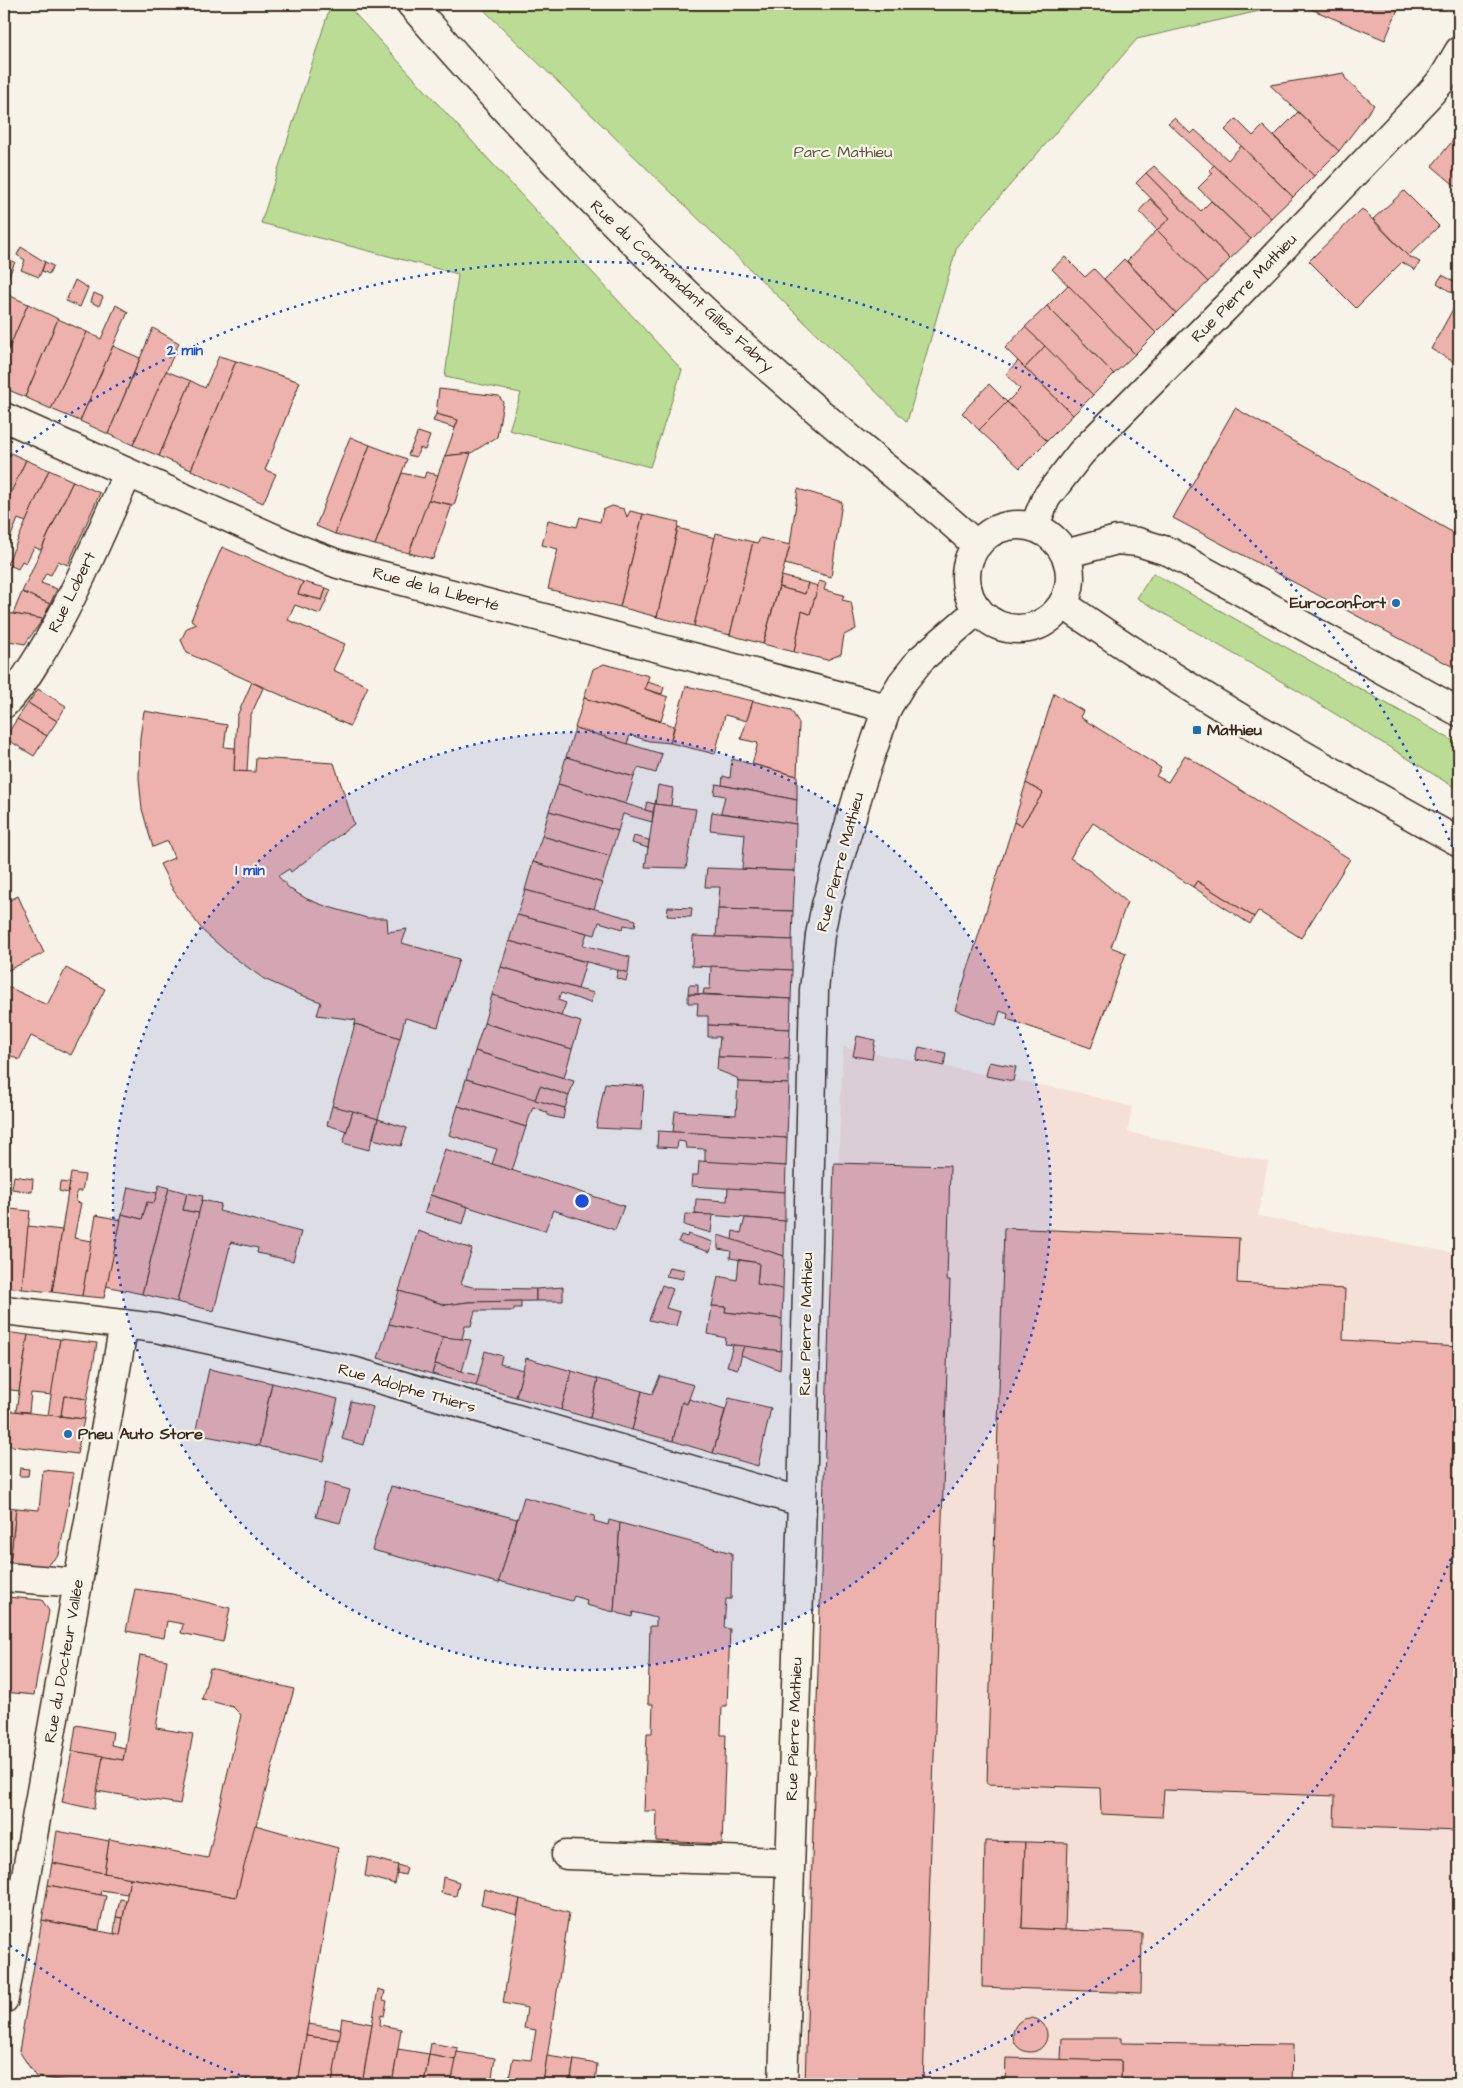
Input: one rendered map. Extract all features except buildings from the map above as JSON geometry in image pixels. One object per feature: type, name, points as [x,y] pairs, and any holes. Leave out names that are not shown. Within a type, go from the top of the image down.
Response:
[{"type":"street","name":"Rue du Commandant Gilles Fabry","points":[[410,4],[485,88],[582,191],[631,239],[754,355],[866,452],[954,523],[976,545]]},
{"type":"street","name":"Rue Pierre Mathieu","points":[[1034,527],[1046,498],[1082,453],[1428,96],[1442,80],[1459,51]]},
{"type":"street","name":"Rue de la Liberté","points":[[4,417],[296,548],[338,564],[887,708]]},
{"type":"street","name":"Rue Lobert","points":[[4,704],[11,698],[57,626],[128,473]]},
{"type":"street","points":[[1006,526],[1034,527],[1052,538],[1065,554],[1069,566],[1070,585],[1063,604],[1048,620],[1036,626],[1022,629],[1007,628],[994,624],[978,610],[970,598],[965,577],[967,564],[976,545],[992,531],[1006,526]]},
{"type":"street","points":[[1065,554],[1118,540],[1138,542],[1170,552],[1459,712]]},
{"type":"street","points":[[1063,604],[1116,640],[1269,735],[1348,782],[1459,842]]},
{"type":"street","name":"Rue Pierre Mathieu","points":[[783,2084],[802,1502],[816,963],[826,905],[862,781],[887,708],[902,683],[921,659],[978,610]]},
{"type":"street","name":"Rue Adolphe Thiers","points":[[4,1310],[124,1324],[180,1333],[352,1371],[802,1502]]},
{"type":"street","name":"Rue du Docteur Vallée","points":[[4,1999],[124,1324]]},
{"type":"street","points":[[4,1577],[78,1582]]},
{"type":"street","points":[[566,1855],[789,1862]]},
{"type":"shaded area","points":[[843,1047],[1077,1092],[1132,1107],[1128,1132],[1268,1162],[1258,1216],[1459,1254],[1459,2084],[800,2084]]},
{"type":"green space","points":[[331,4],[346,4],[682,370],[650,467],[509,430],[521,393],[445,377],[458,274],[261,223]]},
{"type":"green space","name":"Parc Mathieu","points":[[487,4],[1290,4],[1137,39],[957,246],[907,422],[485,11]]},
{"type":"green space","points":[[1153,573],[1459,744],[1459,790],[1298,691],[1137,598]]},
{"type":"place","name":"Euroconfort","points":[[1396,603]]},
{"type":"place","name":"Mathieu","points":[[1197,730]]},
{"type":"place","name":"Pneu Auto Store","points":[[68,1434]]}]
